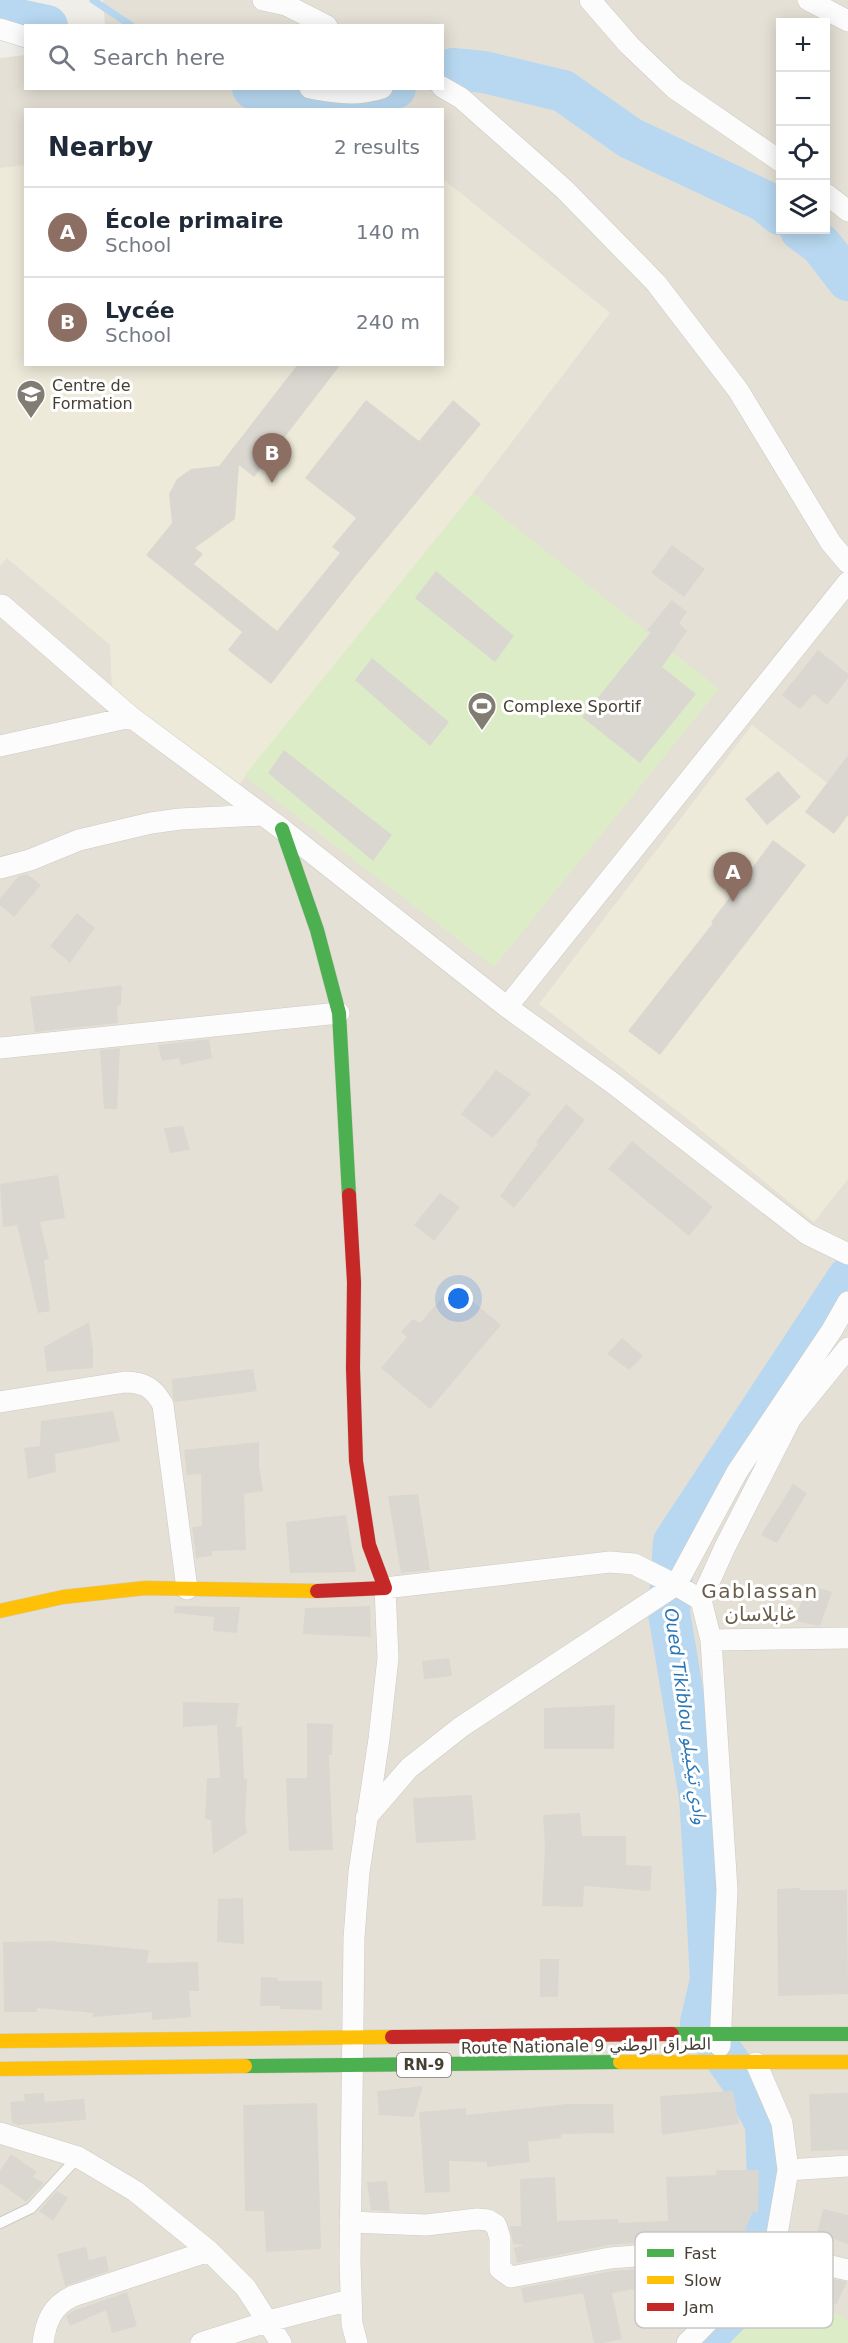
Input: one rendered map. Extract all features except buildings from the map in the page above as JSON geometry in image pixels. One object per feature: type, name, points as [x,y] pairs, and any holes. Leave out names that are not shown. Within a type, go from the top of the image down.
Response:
[{"type":"main road","points":[[0,1611],[63,1597],[145,1588],[319,1591],[385,1588],[369,1545],[356,1461],[354,1282],[339,1012],[317,930],[282,829]]},
{"type":"main road","name":"Route Nationale الطراق الوطني 9","points":[[0,2041],[848,2034]]},
{"type":"main road","name":"Route Nationale الطراق الوطني 9","points":[[0,2069],[720,2061],[848,2062]]},
{"type":"street","points":[[263,0],[286,5],[323,24]]},
{"type":"street","points":[[590,0],[629,45],[674,88],[776,158]]},
{"type":"street","points":[[808,0],[848,21]]},
{"type":"street","points":[[0,29],[24,36]]},
{"type":"street","points":[[444,88],[461,98],[564,189],[656,283],[738,390],[831,543],[848,563]]},
{"type":"street","points":[[320,90],[355,94],[373,90]]},
{"type":"street","points":[[830,198],[848,211]]},
{"type":"street","points":[[507,1007],[848,582]]},
{"type":"street","points":[[2,605],[131,717],[282,829],[507,1007],[614,1084],[807,1234],[848,1254]]},
{"type":"street","points":[[0,746],[131,717]]},
{"type":"street","points":[[0,868],[30,860],[80,840],[151,823],[180,819],[263,815]]},
{"type":"street","points":[[0,1048],[339,1012]]},
{"type":"street","points":[[366,1818],[409,1768],[461,1727],[676,1585],[737,1472],[832,1330],[848,1302]]},
{"type":"street","points":[[720,2061],[727,1890],[711,1640],[701,1600],[725,1547],[791,1418],[848,1348]]},
{"type":"street","points":[[0,1402],[125,1382],[139,1382],[158,1394],[163,1404],[187,1589]]},
{"type":"street","points":[[357,2343],[352,2324],[350,2300],[354,1938],[359,1872],[379,1739],[388,1658],[385,1588],[610,1562],[634,1564],[701,1600]]},
{"type":"street","points":[[711,1640],[848,1638]]},
{"type":"street","points":[[756,2063],[782,2122],[788,2170],[777,2232]]},
{"type":"street","points":[[0,2133],[78,2157],[135,2191],[209,2251],[246,2288],[281,2343]]},
{"type":"street","points":[[788,2170],[848,2166]]},
{"type":"street","points":[[350,2222],[426,2225],[477,2219],[488,2220],[496,2225],[500,2238],[500,2269],[511,2277],[610,2258],[635,2256]]},
{"type":"street","points":[[43,2343],[51,2314],[61,2302],[209,2251]]},
{"type":"street","points":[[833,2266],[848,2270]]},
{"type":"street","points":[[201,2343],[269,2321],[350,2300]]},
{"type":"street","points":[[687,2343],[702,2328]]},
{"type":"lane","points":[[0,2223],[32,2208],[78,2157]]},
{"type":"shaded area","points":[[103,0],[848,0],[848,2343],[0,2343],[0,58],[24,55],[24,90],[444,90],[444,24],[105,24]]},
{"type":"shaded area","points":[[24,165],[24,366],[444,366],[444,180],[610,313],[473,493],[238,786],[112,689],[110,645],[7,558],[0,566],[0,168]]},
{"type":"shaded area","points":[[752,725],[848,799],[848,1179],[814,1222],[685,1117],[539,1004]]},
{"type":"green space","name":"Complexe Sportif","points":[[473,493],[719,689],[494,967],[244,776]]},
{"type":"green space","points":[[833,2311],[848,2320],[848,2343],[722,2343],[742,2328],[833,2328]]},
{"type":"waterway","points":[[93,0],[129,24]]},
{"type":"waterway","name":"Oued Tikiblou وادي تيكيبلو","points":[[0,16],[38,24]]},
{"type":"waterway","name":"Oued Tikiblou وادي تيكيبلو","points":[[444,72],[453,69],[484,72],[563,91],[630,138],[764,201],[776,211]]},
{"type":"waterway","name":"Oued Tikiblou وادي تيكيبلو","points":[[256,90],[326,97],[361,96],[388,90]]},
{"type":"waterway","name":"Oued Tikiblou وادي تيكيبلو","points":[[806,234],[821,245],[848,280]]},
{"type":"waterway","name":"Oued Tikiblou وادي تيكيبلو","points":[[765,2232],[769,2207],[766,2123],[742,2081],[701,2022],[711,1980],[707,1906],[700,1797],[669,1613],[674,1542],[848,1278]]},
{"type":"waterway","name":"Oued Tikiblou وادي تيكيبلو","points":[[704,2339],[715,2328]]},
{"type":"traffic: fast","points":[[282,829],[317,930],[339,1013],[349,1195]]},
{"type":"traffic: fast","points":[[672,2034],[848,2034]]},
{"type":"traffic: fast","points":[[245,2066],[620,2062]]},
{"type":"traffic: slow","points":[[0,1611],[63,1597],[145,1588],[317,1591]]},
{"type":"traffic: slow","points":[[0,2041],[392,2037]]},
{"type":"traffic: slow","points":[[620,2062],[848,2062]]},
{"type":"traffic: slow","points":[[0,2069],[245,2066]]},
{"type":"traffic: jam","points":[[317,1591],[385,1588],[369,1545],[356,1461],[353,1368],[354,1282],[349,1195]]},
{"type":"traffic: jam","points":[[392,2037],[672,2034]]},
{"type":"place","name":"Centre de Formation","points":[[31,420]]},
{"type":"place","name":"Lycée","points":[[272,483]]},
{"type":"place","name":"Complexe Sportif","points":[[482,732]]},
{"type":"place","name":"École primaire","points":[[733,902]]},
{"type":"district","name":"Gablassan غابلاسان","points":[[760,1602]]}]
